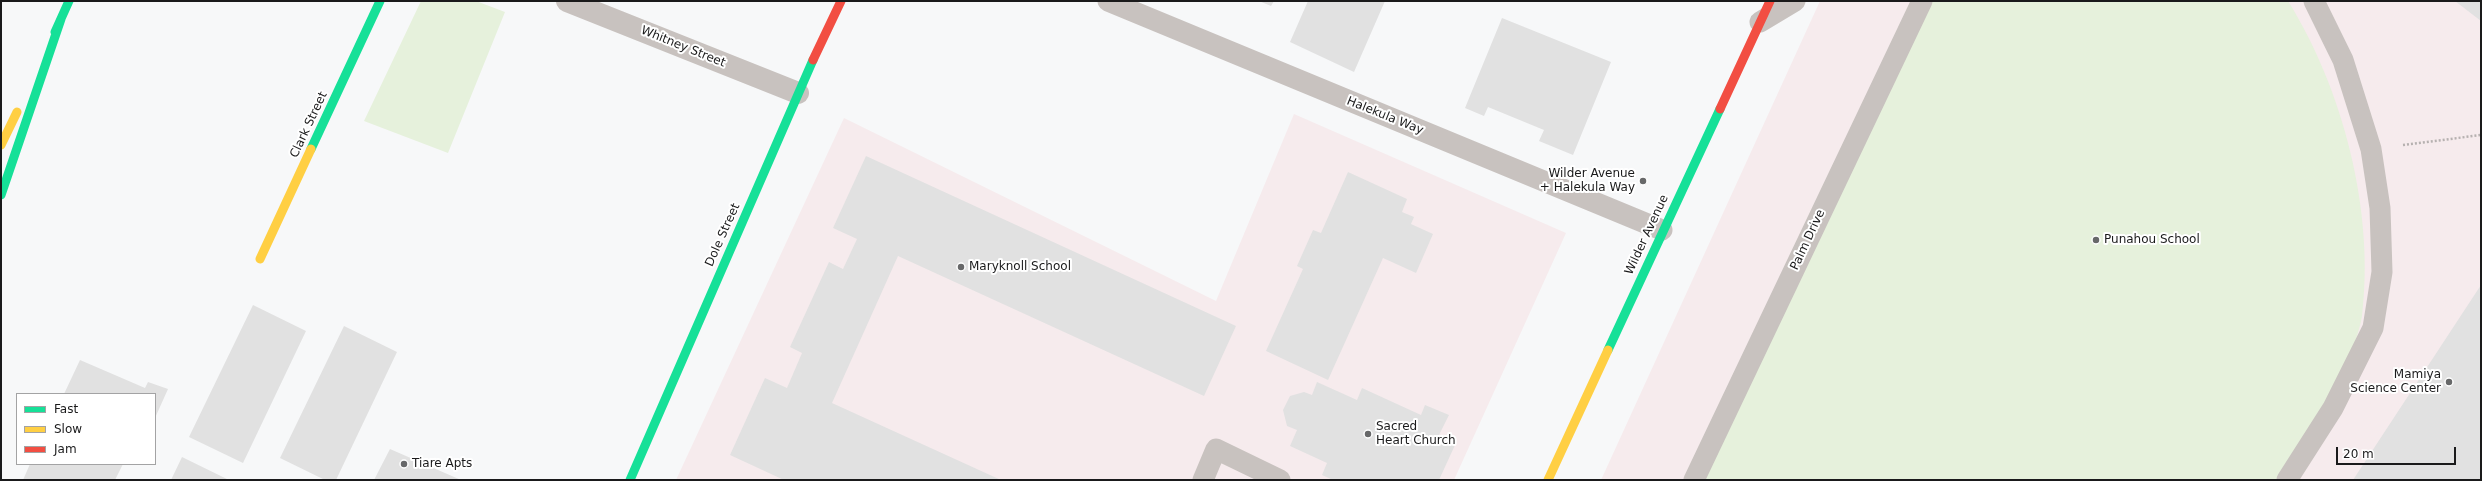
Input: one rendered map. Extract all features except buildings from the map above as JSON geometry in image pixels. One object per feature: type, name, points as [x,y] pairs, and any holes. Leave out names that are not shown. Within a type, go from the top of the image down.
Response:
[{"type":"main road","points":[[1,145],[69,1]]},
{"type":"main road","name":"Clark Street","points":[[260,259],[380,1]]},
{"type":"main road","name":"Dole Street","points":[[630,480],[798,93],[841,1]]},
{"type":"main road","name":"Wilder Avenue","points":[[1548,480],[1662,230],[1770,1]]},
{"type":"main road","points":[[1,195],[61,19]]},
{"type":"street","name":"Whitney Street","points":[[567,1],[798,93]]},
{"type":"lane","name":"Halekula Way","points":[[1108,1],[1662,230]]},
{"type":"lane","points":[[1760,22],[1795,1]]},
{"type":"lane","name":"Palm Drive","points":[[1694,480],[1922,1]]},
{"type":"lane","points":[[2287,480],[2333,408],[2373,328],[2382,272],[2380,208],[2371,149],[2343,60],[2314,1]]},
{"type":"lane","points":[[1203,480],[1216,449],[1280,480]]},
{"type":"path","points":[[2371,149],[2481,135]]},
{"type":"shaded area","name":"Punahou School","points":[[1820,1],[2481,1],[2481,480],[1601,480]]},
{"type":"shaded area","name":"Maryknoll School","points":[[1294,114],[1566,233],[1454,480],[676,480],[844,118],[1216,301]]},
{"type":"green space","points":[[421,1],[476,1],[505,12],[448,153],[364,121]]},
{"type":"green space","name":"Punahou School","points":[[1922,1],[2288,1],[2308,36],[2325,73],[2339,112],[2350,152],[2359,194],[2364,235],[2365,276],[2361,323],[2336,399],[2322,427],[2287,480],[1694,480]]},
{"type":"traffic: fast","points":[[55,32],[69,1]]},
{"type":"traffic: fast","points":[[311,149],[380,1]]},
{"type":"traffic: fast","points":[[1,195],[61,19]]},
{"type":"traffic: fast","points":[[630,480],[813,60]]},
{"type":"traffic: fast","points":[[1608,350],[1720,109]]},
{"type":"traffic: slow","points":[[1,145],[17,112]]},
{"type":"traffic: slow","points":[[260,259],[311,149]]},
{"type":"traffic: slow","points":[[1548,480],[1608,350]]},
{"type":"traffic: jam","points":[[813,60],[841,1]]},
{"type":"traffic: jam","points":[[1720,109],[1770,1]]},
{"type":"place","name":"Wilder Avenue + Halekula Way","points":[[1643,181]]},
{"type":"place","name":"Punahou School","points":[[2096,240]]},
{"type":"place","name":"Maryknoll School","points":[[961,267]]},
{"type":"place","name":"Mamiya Science Center","points":[[2449,382]]},
{"type":"place","name":"Sacred Heart Church","points":[[1368,434]]},
{"type":"place","name":"Tiare Apts","points":[[404,464]]}]
